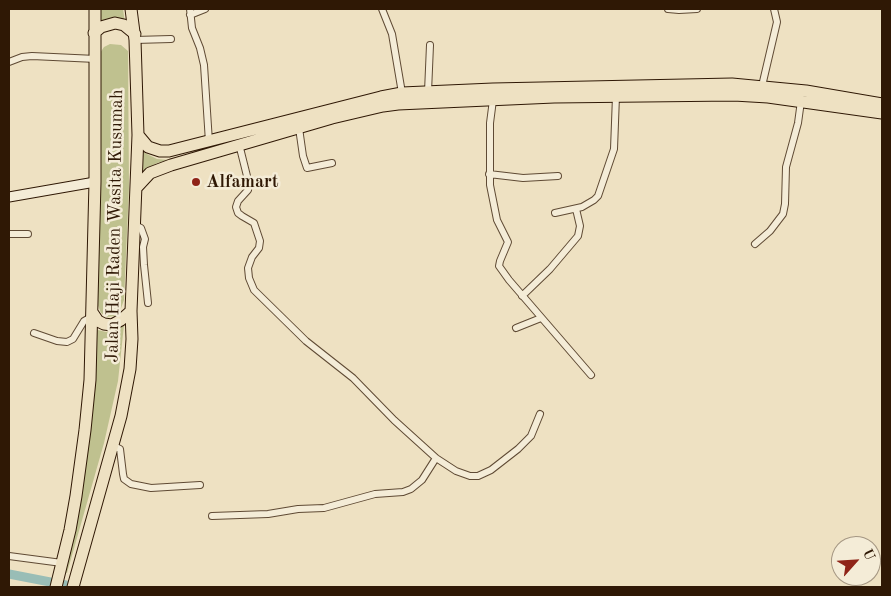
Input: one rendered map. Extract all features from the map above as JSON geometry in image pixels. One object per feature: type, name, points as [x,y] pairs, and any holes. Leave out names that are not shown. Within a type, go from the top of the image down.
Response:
[{"type":"highway","name":"Jalan Haji Raden Wasita Kusumah","points":[[56,587],[76,496],[90,380],[95,182],[95,9]]},
{"type":"highway","name":"Jalan Haji Raden Wasita Kusumah","points":[[73,587],[121,416],[130,369],[138,135],[135,37],[131,9]]},
{"type":"highway","points":[[94,33],[101,27],[115,23],[124,25],[135,37]]},
{"type":"highway","points":[[138,135],[148,147],[160,151],[169,151],[291,127],[383,106],[493,100],[554,93],[732,84],[762,86],[858,104],[882,113]]},
{"type":"highway","points":[[137,187],[144,178],[158,169],[291,127],[334,108],[402,93],[554,93],[616,96],[749,95],[801,101],[882,104]]},
{"type":"highway","points":[[91,315],[104,324],[112,324],[121,320],[131,311]]},
{"type":"main road","points":[[9,197],[95,182]]},
{"type":"street","points":[[205,9],[190,12],[192,28],[204,65],[209,142]]},
{"type":"street","points":[[382,9],[392,34],[402,93]]},
{"type":"street","points":[[668,9],[697,9]]},
{"type":"street","points":[[762,86],[778,22],[774,9]]},
{"type":"street","points":[[135,37],[171,39]]},
{"type":"street","points":[[428,92],[430,45]]},
{"type":"street","points":[[9,62],[22,57],[32,56],[96,59]]},
{"type":"street","points":[[555,213],[576,209],[594,200],[600,190],[614,149],[616,96]]},
{"type":"street","points":[[493,100],[490,123],[489,174],[494,209],[508,242],[499,266],[522,296],[591,375]]},
{"type":"street","points":[[755,244],[778,223],[782,214],[785,204],[786,167],[798,123],[801,101]]},
{"type":"street","points":[[291,127],[307,168],[332,163]]},
{"type":"street","points":[[239,144],[249,184],[248,190],[238,201],[236,207],[238,213],[254,223],[260,242],[259,248],[252,257],[248,268],[249,278],[254,290],[306,341],[353,378],[394,420],[436,458],[456,471],[470,476],[478,476],[491,470],[518,449],[531,436],[540,414]]},
{"type":"street","points":[[489,174],[522,178],[558,176]]},
{"type":"street","points":[[522,296],[550,269],[578,236],[580,226],[576,209]]},
{"type":"street","points":[[135,225],[143,232],[145,239],[143,256],[148,303]]},
{"type":"street","points":[[9,234],[28,234]]},
{"type":"street","points":[[34,334],[67,342],[74,339],[84,321],[91,315]]},
{"type":"street","points":[[516,328],[542,318]]},
{"type":"street","points":[[112,445],[120,449],[124,479],[131,484],[151,488],[200,485]]},
{"type":"street","points":[[212,516],[268,514],[298,509],[324,508],[342,505],[375,494],[403,492],[411,489],[422,480],[436,458]]},
{"type":"street","points":[[9,556],[62,565]]},
{"type":"green space","points":[[98,9],[123,9],[126,30],[116,26],[98,33]]},
{"type":"green space","points":[[110,44],[121,45],[128,51],[129,187],[124,300],[120,311],[114,316],[107,317],[101,313],[97,303],[101,169],[99,60],[100,53],[104,47]]},
{"type":"green space","points":[[141,151],[157,159],[168,160],[157,163],[141,172]]},
{"type":"green space","points":[[93,323],[98,330],[106,332],[124,325],[118,381],[104,443],[67,573],[63,572]]},
{"type":"waterway","points":[[9,574],[76,587]]},
{"type":"place","name":"Alfamart","points":[[196,182]]}]
